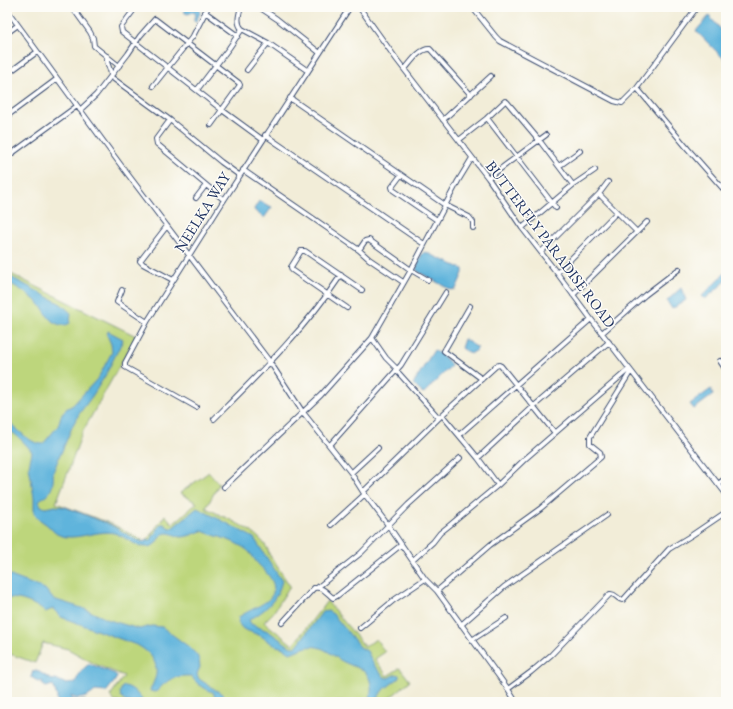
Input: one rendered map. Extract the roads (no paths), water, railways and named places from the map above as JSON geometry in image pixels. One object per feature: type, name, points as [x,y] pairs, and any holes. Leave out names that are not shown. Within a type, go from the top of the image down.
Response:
[{"type":"street","points":[[72,7],[90,32],[93,38],[94,46],[119,66]]},
{"type":"street","points":[[136,7],[120,28],[122,32],[263,140]]},
{"type":"street","points":[[153,86],[195,32],[208,7]]},
{"type":"street","points":[[241,7],[238,22],[242,29],[268,43],[308,70]]},
{"type":"street","points":[[259,7],[320,53]]},
{"type":"street","name":"NEELKA WAY","points":[[196,407],[126,366],[125,363],[147,322],[239,175],[350,7]]},
{"type":"street","name":"BUTTERFLY PARADISE ROAD","points":[[359,7],[488,178],[522,228],[726,494]]},
{"type":"street","points":[[472,7],[500,41],[614,101],[622,103],[637,88],[696,7]]},
{"type":"street","points":[[7,10],[57,80],[270,362],[302,411],[351,473],[425,579],[437,591],[508,688],[516,702]]},
{"type":"street","points":[[205,12],[238,36]]},
{"type":"street","points":[[80,110],[96,95],[111,77],[155,18],[240,85],[211,125]]},
{"type":"street","points":[[7,33],[18,25]]},
{"type":"street","points":[[197,90],[242,29]]},
{"type":"street","points":[[247,70],[268,43]]},
{"type":"street","points":[[405,69],[422,50],[430,49],[471,95]]},
{"type":"street","points":[[7,74],[37,52]]},
{"type":"street","points":[[107,56],[107,63],[112,73],[111,77]]},
{"type":"street","points":[[443,120],[491,76]]},
{"type":"street","points":[[111,77],[170,120],[239,175]]},
{"type":"street","points":[[7,116],[57,80]]},
{"type":"street","points":[[637,88],[726,192]]},
{"type":"street","points":[[290,98],[445,205],[472,220],[473,228]]},
{"type":"street","points":[[459,140],[505,102],[507,102],[539,140],[573,185]]},
{"type":"street","points":[[7,157],[77,106]]},
{"type":"street","points":[[487,118],[556,208]]},
{"type":"street","points":[[170,120],[157,137],[156,142],[224,200]]},
{"type":"street","points":[[265,135],[424,244]]},
{"type":"street","points":[[488,178],[546,135]]},
{"type":"street","points":[[7,148],[11,154]]},
{"type":"street","points":[[558,166],[580,151]]},
{"type":"street","points":[[224,487],[302,411],[321,395],[372,338],[472,158]]},
{"type":"street","points":[[243,170],[404,282]]},
{"type":"street","points":[[522,228],[551,202],[595,170]]},
{"type":"street","points":[[401,175],[392,187],[393,190],[437,220]]},
{"type":"street","points":[[541,252],[599,194],[608,182]]},
{"type":"street","points":[[196,198],[206,185]]},
{"type":"street","points":[[599,194],[637,232]]},
{"type":"street","points":[[557,273],[617,212]]},
{"type":"street","points":[[573,294],[647,222]]},
{"type":"street","points":[[167,226],[140,261],[173,280]]},
{"type":"street","points":[[359,250],[365,240],[369,240],[411,270],[428,280]]},
{"type":"street","points":[[347,308],[291,269],[301,251],[305,251],[362,290]]},
{"type":"street","points":[[602,333],[644,295],[680,269]]},
{"type":"street","points":[[214,420],[270,362],[328,295],[341,275]]},
{"type":"street","points":[[122,290],[117,302],[147,322]]},
{"type":"street","points":[[330,445],[396,370],[446,292]]},
{"type":"street","points":[[470,306],[444,351],[482,379]]},
{"type":"street","points":[[459,436],[591,319]]},
{"type":"street","points":[[372,338],[396,370],[459,436],[498,485]]},
{"type":"street","points":[[478,458],[534,406],[609,342]]},
{"type":"street","points":[[720,361],[726,370]]},
{"type":"street","points":[[331,525],[440,417],[499,365],[555,433]]},
{"type":"street","points":[[413,560],[450,525],[498,485],[555,433],[630,370]]},
{"type":"street","points":[[437,591],[490,545],[541,508],[601,457],[600,452],[590,444],[590,437],[630,370]]},
{"type":"street","points":[[351,473],[378,448]]},
{"type":"street","points":[[282,624],[314,588],[318,587],[361,553],[408,505],[460,458]]},
{"type":"street","points":[[718,484],[726,478]]},
{"type":"street","points":[[508,688],[531,672],[551,655],[610,594],[614,594],[619,599],[623,600],[669,549],[726,512]]},
{"type":"street","points":[[461,625],[504,588],[607,515]]},
{"type":"street","points":[[318,587],[333,598],[337,596],[401,544]]},
{"type":"street","points":[[360,628],[394,600],[425,579]]},
{"type":"street","points":[[472,640],[506,618]]},
{"type":"water","points":[[186,7],[200,8],[200,13],[196,22],[193,20],[196,15],[195,13],[185,13],[184,11]]},
{"type":"water","points":[[709,16],[726,35],[726,61],[696,31]]},
{"type":"water","points":[[259,201],[272,207],[264,218],[254,209]]},
{"type":"water","points":[[425,252],[463,269],[463,273],[456,289],[451,290],[417,271],[416,268],[422,254]]},
{"type":"water","points":[[726,272],[726,281],[705,299],[702,296]]},
{"type":"water","points":[[7,275],[61,304],[71,313],[70,323],[61,325],[52,321],[34,299],[7,282]]},
{"type":"water","points":[[681,288],[686,300],[672,309],[667,301]]},
{"type":"water","points":[[108,331],[123,339],[122,342],[105,376],[73,425],[53,472],[51,490],[39,501],[41,506],[45,508],[55,506],[65,507],[111,525],[142,542],[151,540],[161,524],[172,528],[197,508],[254,538],[282,581],[274,599],[266,609],[249,620],[251,624],[268,631],[291,647],[296,647],[322,612],[328,611],[333,614],[360,647],[367,651],[374,665],[384,677],[388,678],[396,674],[399,675],[399,678],[382,691],[378,698],[380,702],[371,702],[371,684],[369,678],[364,671],[359,668],[342,661],[325,650],[317,647],[303,648],[290,653],[261,636],[243,629],[238,623],[239,617],[267,601],[273,594],[274,589],[272,580],[249,552],[239,545],[202,531],[189,536],[181,537],[170,533],[165,533],[153,546],[150,547],[137,545],[122,536],[107,532],[77,537],[63,536],[56,533],[34,514],[34,498],[29,466],[32,452],[24,442],[7,430],[7,420],[28,439],[43,444],[58,426],[61,416],[66,409],[73,405],[98,378],[112,352],[111,344],[107,335]]},
{"type":"water","points":[[464,339],[478,348],[471,354],[461,348]]},
{"type":"water","points":[[434,350],[446,359],[451,366],[424,393],[413,384]]},
{"type":"water","points":[[711,389],[713,395],[694,409],[690,404]]},
{"type":"water","points":[[7,573],[13,577],[45,589],[53,599],[85,609],[109,620],[139,629],[152,626],[162,627],[189,647],[197,655],[200,667],[197,674],[199,679],[222,694],[228,702],[217,702],[213,692],[201,686],[191,676],[175,677],[167,681],[156,692],[150,691],[156,677],[156,666],[147,652],[139,646],[61,617],[53,609],[45,612],[27,602],[7,598]]},
{"type":"water","points":[[90,664],[115,674],[117,677],[106,692],[95,691],[87,697],[81,698],[71,696],[72,699],[86,701],[85,702],[57,702],[57,696],[53,685],[46,687],[42,684],[43,681],[39,682],[31,677],[33,671],[36,670],[52,680],[56,679],[66,684],[75,683],[83,669]]},
{"type":"water","points":[[125,686],[138,694],[144,702],[126,702],[121,697],[120,692],[122,687]]}]
